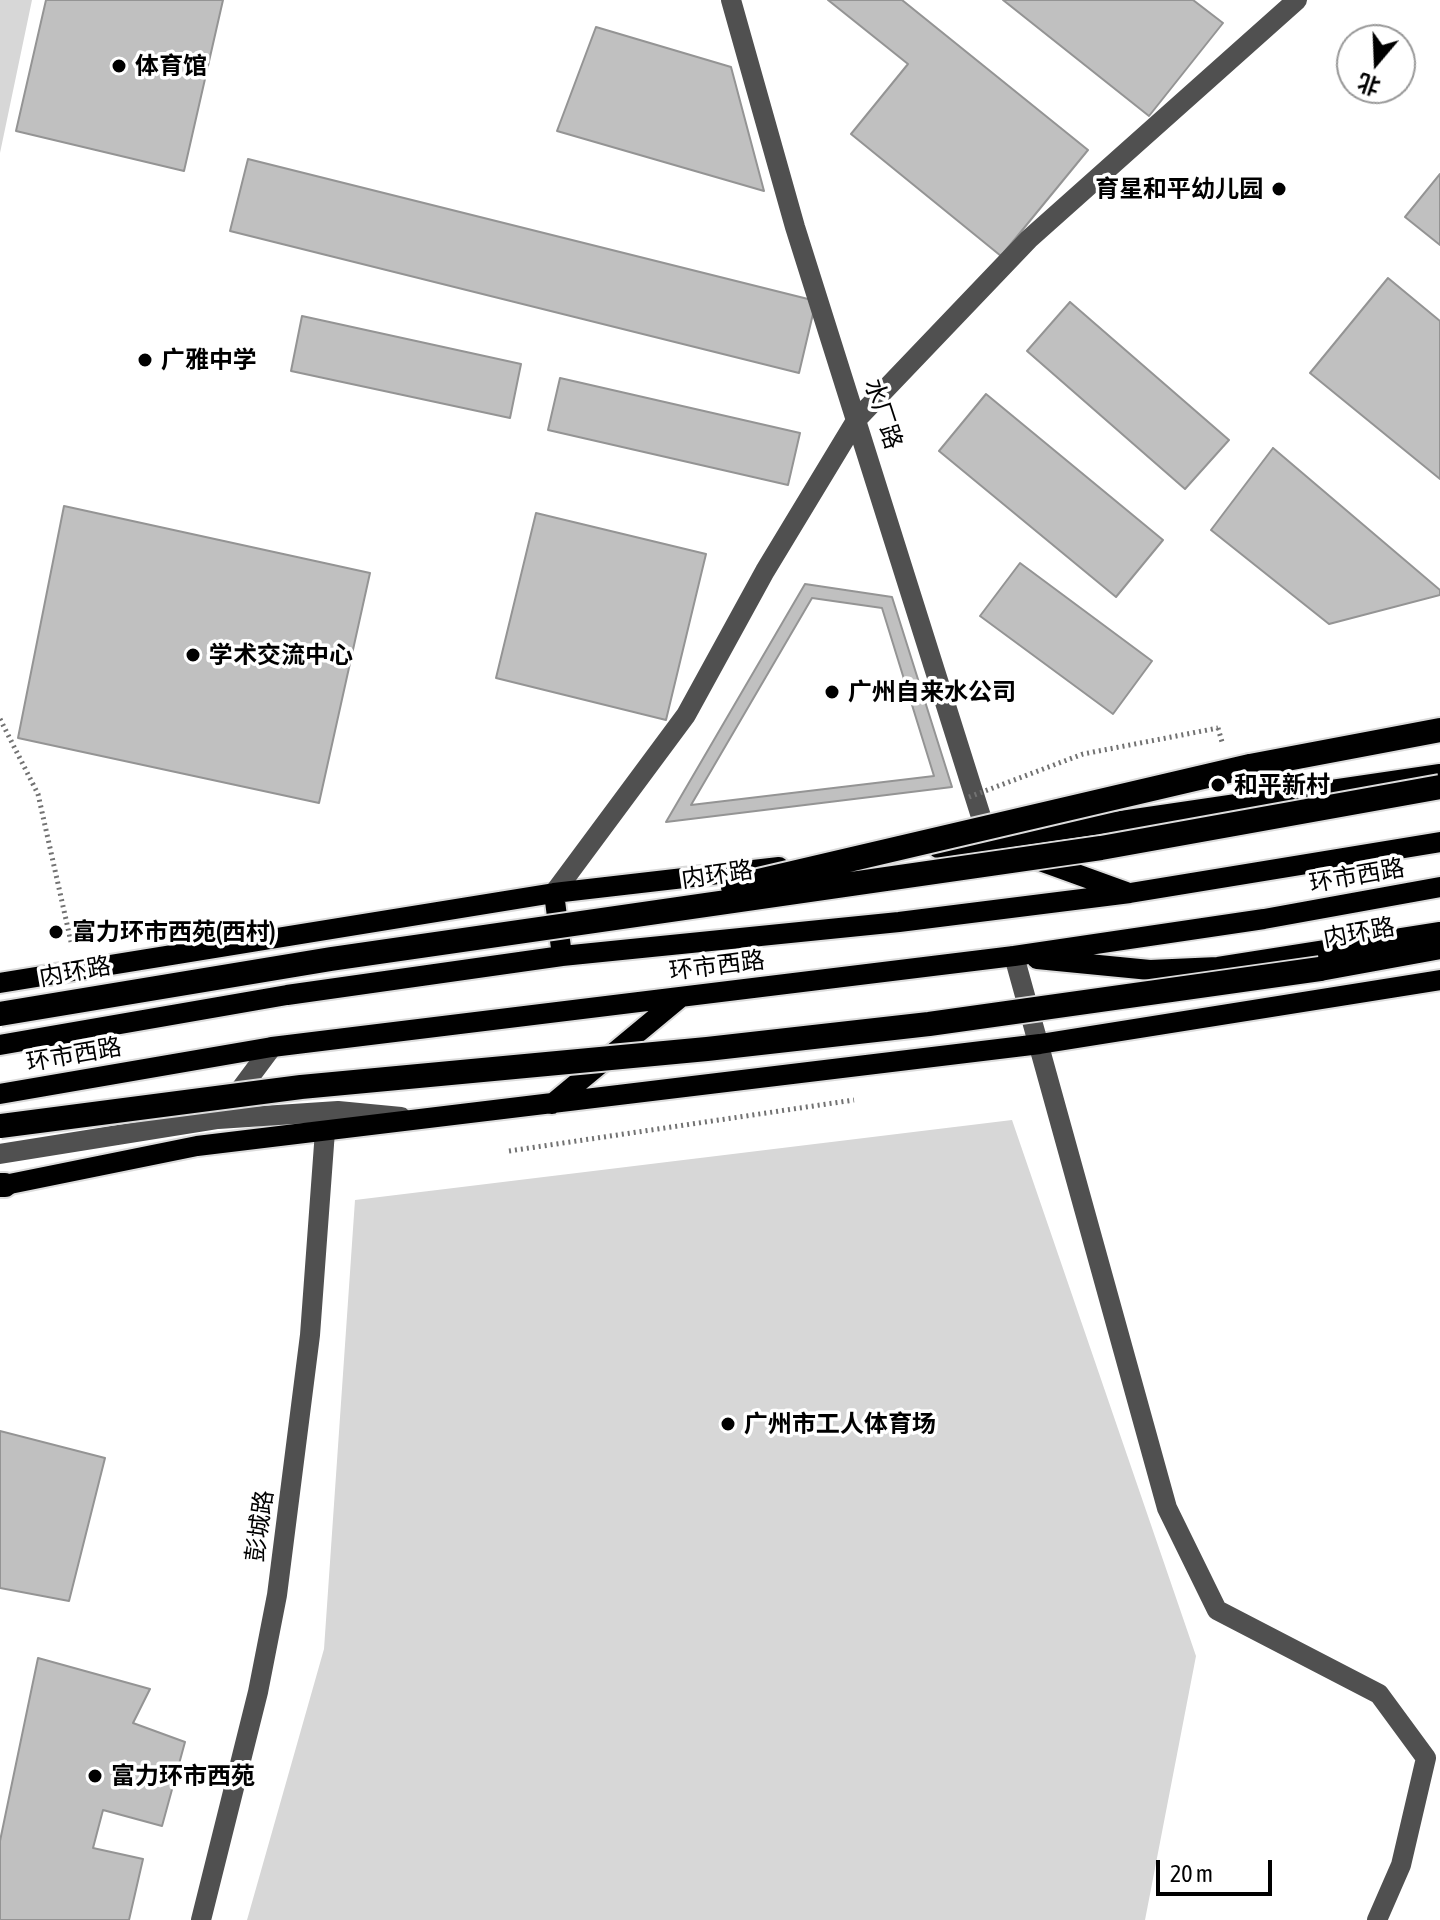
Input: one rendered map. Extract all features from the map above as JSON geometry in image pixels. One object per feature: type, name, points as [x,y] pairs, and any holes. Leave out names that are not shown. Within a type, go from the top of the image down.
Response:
[{"type":"highway","points":[[594,920],[1250,766],[1440,730]]},
{"type":"highway","name":"内环路","points":[[0,1014],[594,920],[1101,848],[1440,787]]},
{"type":"highway","name":"内环路","points":[[0,1126],[301,1087],[707,1049],[929,1024],[1320,969],[1440,948]]},
{"type":"main road","points":[[0,983],[554,893],[989,842],[1440,774]]},
{"type":"main road","points":[[989,842],[1130,893]]},
{"type":"main road","name":"环市西路","points":[[0,1045],[287,995],[562,956],[899,922],[1130,893],[1440,842]]},
{"type":"main road","name":"环市西路","points":[[0,1094],[272,1047],[1014,956],[1264,919],[1440,887]]},
{"type":"main road","points":[[554,893],[562,956]]},
{"type":"main road","points":[[1014,956],[1150,970],[1218,967],[1440,932]]},
{"type":"main road","points":[[2,1185],[197,1146],[1040,1044],[1440,980]]},
{"type":"main road","points":[[552,1104],[683,996]]},
{"type":"street","name":"水厂路","points":[[731,0],[795,227],[989,842]]},
{"type":"street","points":[[554,893],[686,715],[765,571],[857,419],[1029,239],[1297,0]]},
{"type":"street","points":[[1014,956],[1167,1508],[1217,1610],[1379,1694],[1426,1758],[1401,1865],[1377,1920]]},
{"type":"street","points":[[197,1146],[272,1047]]},
{"type":"street","points":[[0,1154],[218,1119],[338,1111],[421,1119]]},
{"type":"street","name":"彭城路","points":[[201,1920],[258,1692],[277,1595],[310,1335],[325,1131]]},
{"type":"path","points":[[0,719],[38,794],[78,970]]},
{"type":"path","points":[[961,800],[1083,754],[1218,728]]},
{"type":"path","points":[[509,1151],[862,1098]]},
{"type":"shaded area","points":[[0,0],[32,0],[0,153]]},
{"type":"shaded area","name":"广州市工人体育场","points":[[1012,1120],[1196,1656],[1145,1920],[247,1920],[324,1649],[355,1200]]},
{"type":"building","name":"体育馆","points":[[46,0],[223,0],[184,171],[16,131]]},
{"type":"building","points":[[828,0],[902,0],[1088,150],[1001,256],[851,134],[908,64]]},
{"type":"building","points":[[1003,0],[1193,0],[1223,23],[1149,116]]},
{"type":"building","points":[[596,27],[731,67],[764,191],[557,131]]},
{"type":"building","points":[[248,159],[816,301],[799,373],[230,231]]},
{"type":"building","points":[[1440,174],[1440,245],[1405,217]]},
{"type":"building","points":[[1388,278],[1440,321],[1440,479],[1310,373]]},
{"type":"building","points":[[1070,302],[1229,440],[1185,489],[1027,351]]},
{"type":"building","points":[[302,316],[521,364],[510,418],[291,371]]},
{"type":"building","points":[[560,378],[800,433],[788,485],[548,430]]},
{"type":"building","points":[[986,394],[1163,540],[1116,597],[939,451]]},
{"type":"building","points":[[1273,448],[1440,590],[1440,595],[1329,624],[1211,530]]},
{"type":"building","name":"学术交流中心","points":[[64,506],[370,573],[319,803],[18,738]]},
{"type":"building","points":[[536,513],[706,554],[666,720],[496,678]]},
{"type":"building","points":[[1020,563],[1152,661],[1113,714],[980,616]]},
{"type":"building","name":"广州自来水公司","points":[[805,584],[892,597],[952,787],[666,822]]},
{"type":"building","name":"广州自来水公司","points":[[812,598],[882,608],[934,776],[691,805]]},
{"type":"building","points":[[0,1431],[105,1458],[69,1601],[0,1588]]},
{"type":"building","name":"富力环市西苑","points":[[38,1658],[150,1689],[133,1723],[185,1742],[162,1826],[103,1810],[93,1848],[143,1859],[129,1920],[0,1920],[0,1841]]},
{"type":"place","name":"体育馆","points":[[119,66]]},
{"type":"place","name":"育星和平幼儿园","points":[[1279,189]]},
{"type":"place","name":"广雅中学","points":[[145,360]]},
{"type":"place","name":"学术交流中心","points":[[193,655]]},
{"type":"place","name":"广州自来水公司","points":[[832,692]]},
{"type":"place","name":"和平新村","points":[[1218,785]]},
{"type":"place","name":"富力环市西苑(西村)","points":[[56,932]]},
{"type":"place","name":"广州市工人体育场","points":[[728,1424]]},
{"type":"place","name":"富力环市西苑","points":[[95,1776]]}]
